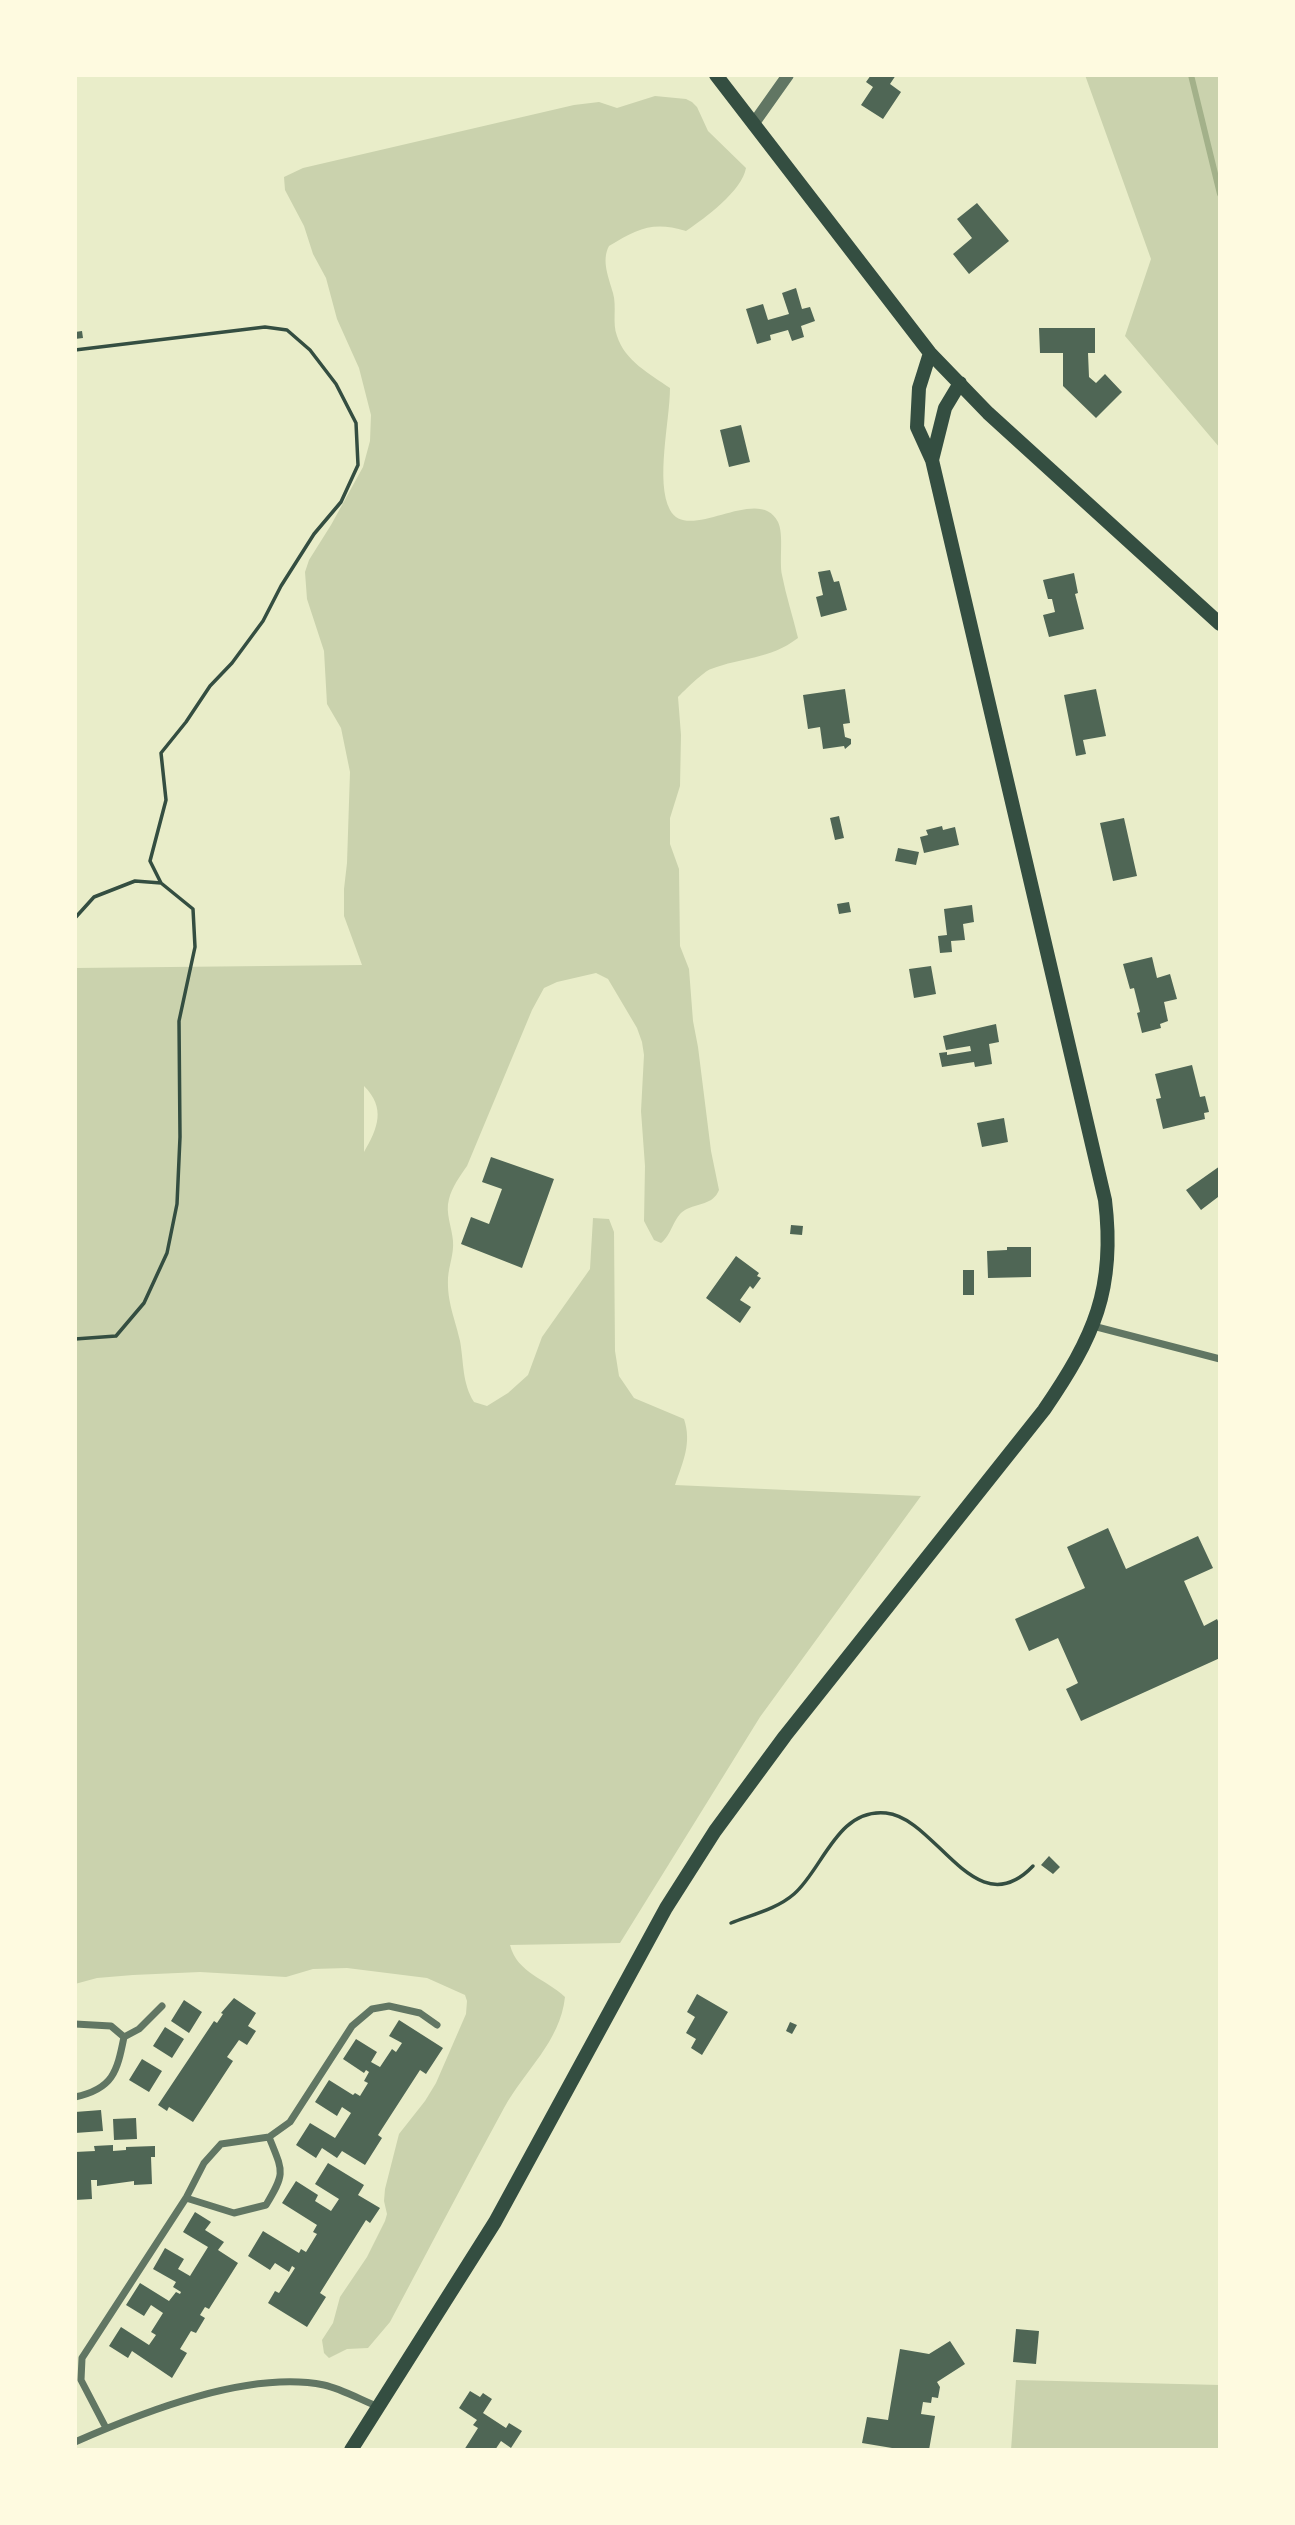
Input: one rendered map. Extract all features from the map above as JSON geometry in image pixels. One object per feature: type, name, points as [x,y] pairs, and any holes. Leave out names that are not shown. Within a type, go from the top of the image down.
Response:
[{"type":"main road","points":[[716,75],[930,353],[988,413],[1220,624]]},
{"type":"main road","points":[[351,2450],[495,2222],[666,1908],[715,1831],[785,1736],[1044,1409],[1067,1376],[1093,1326],[1103,1294],[1109,1257],[1105,1200],[932,460],[917,427],[919,388],[930,353]]},
{"type":"main road","points":[[932,460],[945,408],[960,383]]},
{"type":"street","points":[[754,123],[788,75]]},
{"type":"street","points":[[1093,1326],[1220,1359]]},
{"type":"street","points":[[75,2097],[96,2092],[113,2076],[124,2037],[139,2029],[162,2006]]},
{"type":"street","points":[[106,2428],[81,2380],[82,2358],[186,2198],[204,2163],[221,2144],[270,2137],[290,2122],[352,2026],[372,2009],[389,2006],[420,2013],[437,2025]]},
{"type":"street","points":[[75,2024],[111,2026],[124,2037]]},
{"type":"street","points":[[186,2198],[234,2213],[265,2205],[278,2185],[282,2165],[270,2137]]},
{"type":"street","points":[[75,2442],[173,2403],[244,2387],[276,2383],[326,2386],[379,2407]]},
{"type":"path","points":[[75,350],[265,327],[287,330],[310,350],[336,384],[356,423],[358,465],[341,502],[314,534],[281,586],[263,621],[232,663],[210,686],[161,753],[166,800],[150,861],[162,883],[193,909],[195,947],[179,1021],[180,1138],[177,1204],[167,1253],[144,1303],[116,1336],[75,1339]]},
{"type":"path","points":[[75,918],[94,897],[135,881],[162,883]]},
{"type":"path","points":[[731,1923],[773,1907],[794,1894],[835,1838],[852,1822],[869,1815],[887,1813],[904,1819],[968,1875],[990,1882],[1009,1884],[1023,1877],[1033,1866]]},
{"type":"green space","points":[[1085,75],[1220,75],[1220,448],[1125,336],[1151,259]]},
{"type":"green space","points":[[655,96],[686,99],[697,107],[708,131],[746,168],[738,186],[730,195],[686,231],[654,227],[637,231],[609,246],[606,264],[614,298],[616,331],[621,345],[632,360],[670,388],[663,468],[670,510],[679,519],[692,521],[756,508],[769,512],[780,527],[782,575],[798,638],[777,650],[708,671],[678,697],[681,735],[680,786],[670,818],[670,844],[679,869],[680,946],[689,969],[693,1021],[719,1190],[709,1201],[681,1213],[661,1243],[654,1240],[644,1221],[645,1166],[641,1111],[644,1055],[637,1028],[608,979],[596,973],[557,982],[544,988],[532,1010],[467,1166],[449,1199],[448,1215],[453,1246],[448,1278],[449,1295],[460,1341],[465,1380],[474,1402],[487,1406],[508,1393],[528,1375],[542,1337],[590,1269],[593,1218],[609,1219],[614,1232],[615,1351],[619,1376],[634,1398],[684,1419],[687,1444],[675,1485],[921,1496],[760,1717],[620,1943],[510,1945],[525,1969],[565,1997],[556,2028],[504,2108],[390,2322],[368,2348],[347,2349],[329,2358],[324,2353],[322,2340],[333,2323],[340,2297],[367,2257],[385,2221],[385,2189],[399,2134],[436,2083],[466,2014],[467,2001],[465,1995],[427,1978],[347,1968],[313,1969],[286,1977],[200,1972],[133,1975],[97,1978],[75,1984],[75,968],[362,965],[344,916],[350,772],[341,728],[327,704],[324,651],[307,599],[305,572],[309,560],[363,467],[370,441],[371,415],[359,368],[337,319],[326,278],[285,190],[284,177],[303,168],[574,105],[599,102],[617,108]],"holes":[[[364,1086],[371,1094],[378,1118],[364,1152]]]},
{"type":"green space","points":[[1016,2380],[1220,2385],[1220,2450],[1011,2450]]},
{"type":"building","points":[[871,75],[896,75],[890,84],[901,92],[883,119],[861,105],[873,87],[866,82]]},
{"type":"building","points":[[977,203],[1009,241],[969,274],[953,254],[972,238],[957,219]]},
{"type":"building","points":[[796,288],[802,309],[810,307],[815,321],[801,326],[804,337],[792,341],[788,330],[770,335],[771,340],[757,344],[746,309],[763,304],[768,320],[789,314],[782,293]]},
{"type":"building","points":[[1039,328],[1095,328],[1095,353],[1088,353],[1089,377],[1096,383],[1105,374],[1122,392],[1096,418],[1063,386],[1063,353],[1040,353]]},
{"type":"building","points":[[82,331],[83,338],[75,339],[75,332]]},
{"type":"building","points":[[741,425],[750,462],[729,467],[720,430]]},
{"type":"building","points":[[830,570],[834,582],[839,581],[847,610],[821,617],[816,597],[823,595],[818,572]]},
{"type":"building","points":[[1074,573],[1078,593],[1075,594],[1084,629],[1049,637],[1043,615],[1055,612],[1043,580]]},
{"type":"building","points":[[845,689],[850,723],[843,724],[845,737],[851,739],[851,744],[845,749],[844,746],[823,749],[820,727],[808,729],[803,695]]},
{"type":"building","points":[[1096,689],[1106,736],[1083,740],[1086,754],[1076,756],[1064,695]]},
{"type":"building","points":[[839,816],[844,838],[835,840],[830,818]]},
{"type":"building","points":[[1124,818],[1137,876],[1113,881],[1100,823]]},
{"type":"building","points":[[942,826],[943,830],[955,827],[959,845],[924,853],[920,837],[928,835],[926,830]]},
{"type":"building","points":[[898,848],[919,852],[916,865],[895,861]]},
{"type":"building","points":[[849,902],[851,912],[839,914],[837,904]]},
{"type":"building","points":[[972,905],[974,922],[963,924],[965,940],[951,941],[952,952],[940,953],[938,936],[947,935],[944,909]]},
{"type":"building","points":[[1152,957],[1157,978],[1170,974],[1177,999],[1164,1002],[1168,1021],[1160,1024],[1161,1028],[1142,1033],[1134,988],[1130,989],[1123,964]]},
{"type":"building","points":[[931,966],[936,994],[914,998],[909,969]]},
{"type":"building","points":[[996,1024],[999,1042],[989,1044],[992,1064],[975,1067],[974,1062],[942,1067],[939,1053],[947,1052],[947,1055],[971,1051],[970,1046],[946,1050],[943,1036]]},
{"type":"building","points":[[1192,1065],[1200,1097],[1205,1096],[1209,1112],[1204,1113],[1205,1119],[1163,1129],[1156,1099],[1161,1098],[1155,1074]]},
{"type":"building","points":[[1004,1118],[1008,1142],[982,1147],[977,1123]]},
{"type":"building","points":[[491,1157],[554,1179],[522,1268],[461,1244],[471,1217],[489,1224],[502,1189],[482,1182]]},
{"type":"building","points":[[1220,1166],[1220,1200],[1218,1197],[1201,1210],[1186,1190]]},
{"type":"building","points":[[791,1225],[803,1226],[802,1235],[790,1234]]},
{"type":"building","points":[[1007,1247],[1031,1247],[1031,1277],[988,1278],[987,1251],[1007,1250]]},
{"type":"building","points":[[736,1256],[759,1273],[757,1276],[761,1278],[753,1289],[750,1286],[740,1300],[751,1307],[740,1323],[706,1298]]},
{"type":"building","points":[[963,1270],[974,1270],[974,1295],[963,1295]]},
{"type":"building","points":[[1108,1528],[1126,1569],[1198,1536],[1213,1568],[1184,1581],[1204,1626],[1217,1619],[1220,1625],[1220,1658],[1081,1721],[1066,1689],[1078,1683],[1058,1638],[1029,1651],[1015,1619],[1085,1588],[1067,1547]]},
{"type":"building","points":[[1049,1856],[1060,1867],[1053,1874],[1041,1865]]},
{"type":"building","points":[[697,1994],[728,2012],[702,2055],[691,2048],[696,2039],[686,2033],[695,2017],[687,2012]]},
{"type":"building","points":[[234,1998],[256,2013],[248,2026],[256,2031],[247,2045],[239,2040],[227,2057],[233,2061],[193,2122],[169,2107],[167,2111],[158,2105],[214,2021],[217,2023],[223,2014],[221,2013]]},
{"type":"building","points":[[184,2000],[202,2012],[189,2033],[171,2021]]},
{"type":"building","points":[[399,2020],[443,2048],[426,2074],[420,2070],[378,2135],[382,2138],[365,2165],[342,2151],[337,2158],[322,2148],[316,2158],[296,2145],[310,2123],[335,2138],[351,2113],[342,2107],[337,2116],[315,2102],[329,2080],[353,2095],[355,2093],[360,2096],[368,2083],[364,2081],[369,2072],[366,2070],[364,2073],[343,2059],[356,2039],[377,2052],[371,2062],[380,2067],[392,2049],[396,2052],[402,2043],[389,2036]]},
{"type":"building","points":[[790,2022],[797,2025],[792,2034],[786,2031]]},
{"type":"building","points":[[165,2027],[184,2039],[172,2058],[153,2046]]},
{"type":"building","points":[[142,2059],[162,2071],[149,2092],[129,2080]]},
{"type":"building","points":[[101,2110],[103,2131],[75,2133],[75,2112]]},
{"type":"building","points":[[136,2118],[137,2139],[114,2140],[113,2119]]},
{"type":"building","points":[[113,2145],[113,2151],[126,2150],[126,2147],[155,2146],[155,2157],[151,2157],[152,2184],[134,2185],[134,2181],[97,2186],[97,2180],[91,2180],[92,2199],[75,2200],[75,2152],[95,2151],[94,2146]]},
{"type":"building","points":[[328,2163],[364,2185],[358,2195],[380,2208],[370,2223],[366,2220],[320,2293],[326,2297],[307,2327],[268,2303],[275,2291],[279,2293],[295,2268],[292,2266],[289,2272],[275,2263],[270,2270],[248,2256],[263,2231],[299,2253],[301,2249],[306,2252],[317,2234],[313,2232],[317,2225],[282,2203],[296,2181],[318,2195],[315,2201],[331,2211],[339,2199],[315,2184]]},
{"type":"building","points":[[195,2212],[211,2222],[205,2230],[224,2242],[218,2250],[238,2263],[209,2309],[205,2307],[200,2315],[205,2318],[196,2333],[191,2331],[180,2349],[187,2353],[172,2378],[132,2351],[128,2358],[109,2346],[121,2327],[149,2345],[156,2335],[151,2332],[163,2313],[151,2305],[144,2316],[126,2305],[140,2283],[169,2301],[176,2292],[180,2294],[181,2292],[173,2287],[176,2282],[153,2269],[165,2248],[184,2259],[178,2269],[190,2276],[208,2247],[183,2232]]},
{"type":"building","points":[[1016,2329],[1039,2331],[1036,2364],[1013,2362]]},
{"type":"building","points":[[950,2341],[965,2364],[937,2382],[940,2387],[938,2398],[932,2397],[931,2403],[923,2402],[921,2414],[935,2416],[929,2450],[904,2450],[862,2443],[867,2417],[888,2420],[900,2349],[929,2354]]},
{"type":"building","points":[[470,2391],[480,2397],[483,2393],[492,2399],[483,2413],[506,2428],[509,2423],[522,2431],[511,2448],[501,2441],[495,2450],[464,2450],[478,2428],[473,2425],[477,2420],[459,2408]]},
{"type":"waterway","points":[[1191,75],[1220,194]]}]
